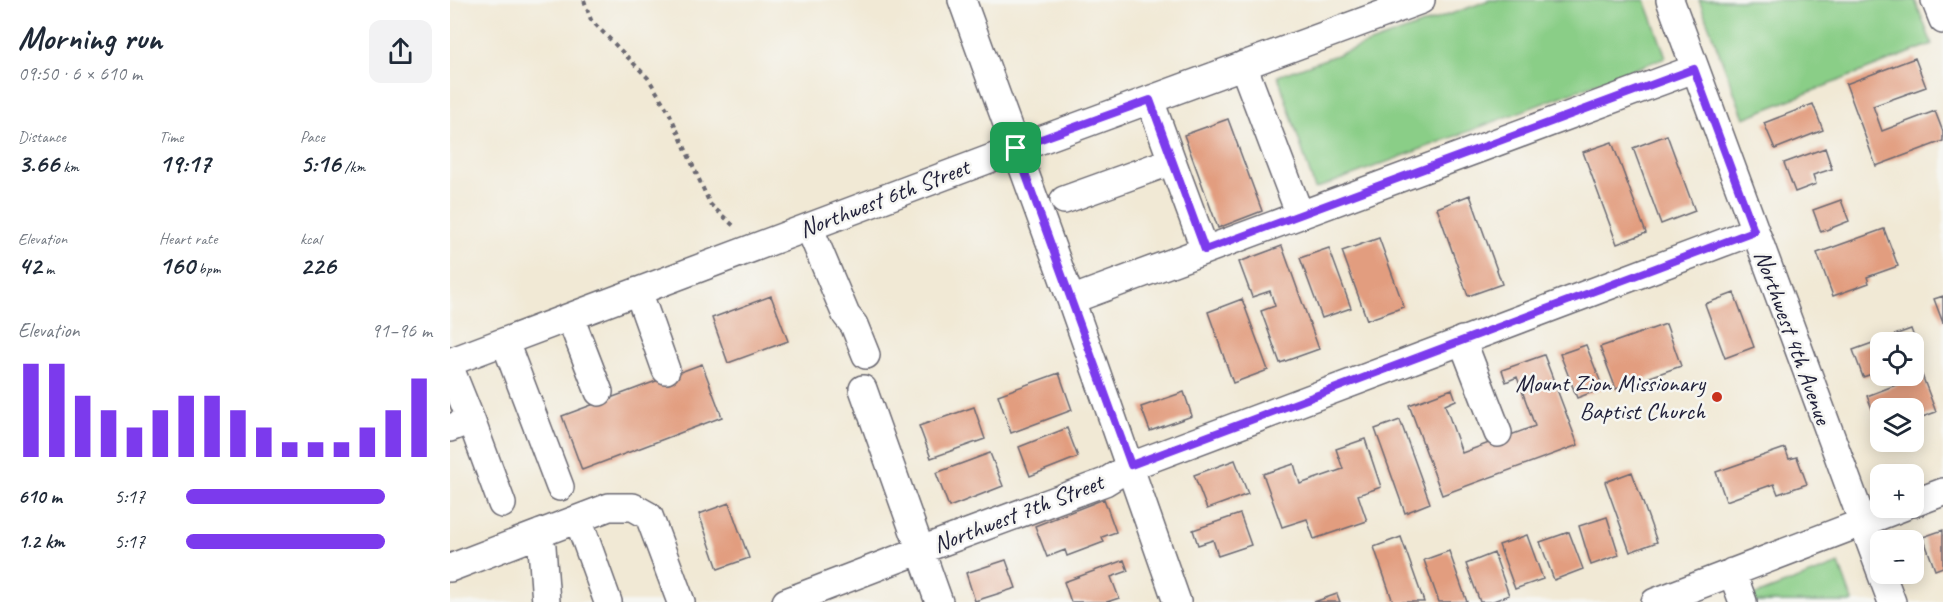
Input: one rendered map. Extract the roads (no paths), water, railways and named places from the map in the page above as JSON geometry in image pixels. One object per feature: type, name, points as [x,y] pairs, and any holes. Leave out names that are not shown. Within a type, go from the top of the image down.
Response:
[{"type":"street","points":[[962,0],[1131,465],[1177,602]]},
{"type":"street","name":"Northwest 6th Street","points":[[450,362],[1016,148],[1421,0]]},
{"type":"street","name":"Northwest 4th Avenue","points":[[1670,0],[1870,541]]},
{"type":"street","points":[[1935,0],[1943,20]]},
{"type":"street","points":[[1243,65],[1300,215]]},
{"type":"street","points":[[1071,300],[1694,69]]},
{"type":"street","points":[[1150,100],[1205,250]]},
{"type":"street","points":[[1064,200],[1172,161]]},
{"type":"street","points":[[809,227],[846,315],[854,325],[866,355]]},
{"type":"street","name":"Northwest 7th Street","points":[[786,602],[1105,482],[1131,465],[1754,231]]},
{"type":"street","points":[[638,291],[666,370]]},
{"type":"street","points":[[570,317],[599,392]]},
{"type":"street","points":[[1462,340],[1498,433]]},
{"type":"street","points":[[505,342],[560,487]]},
{"type":"street","points":[[450,368],[460,424],[502,504]]},
{"type":"street","points":[[863,389],[939,602]]},
{"type":"street","points":[[1924,499],[1943,492]]},
{"type":"street","points":[[450,568],[609,507],[633,507],[649,516],[681,602]]},
{"type":"street","points":[[1655,602],[1874,518]]},
{"type":"street","points":[[578,519],[608,602]]},
{"type":"street","points":[[541,533],[546,602]]},
{"type":"street","points":[[1732,572],[1743,602]]},
{"type":"street","name":"Northwest 4th Avenue","points":[[1885,584],[1892,602]]},
{"type":"place","name":"Mount Zion Missionary Baptist Church","points":[[1717,397]]}]
